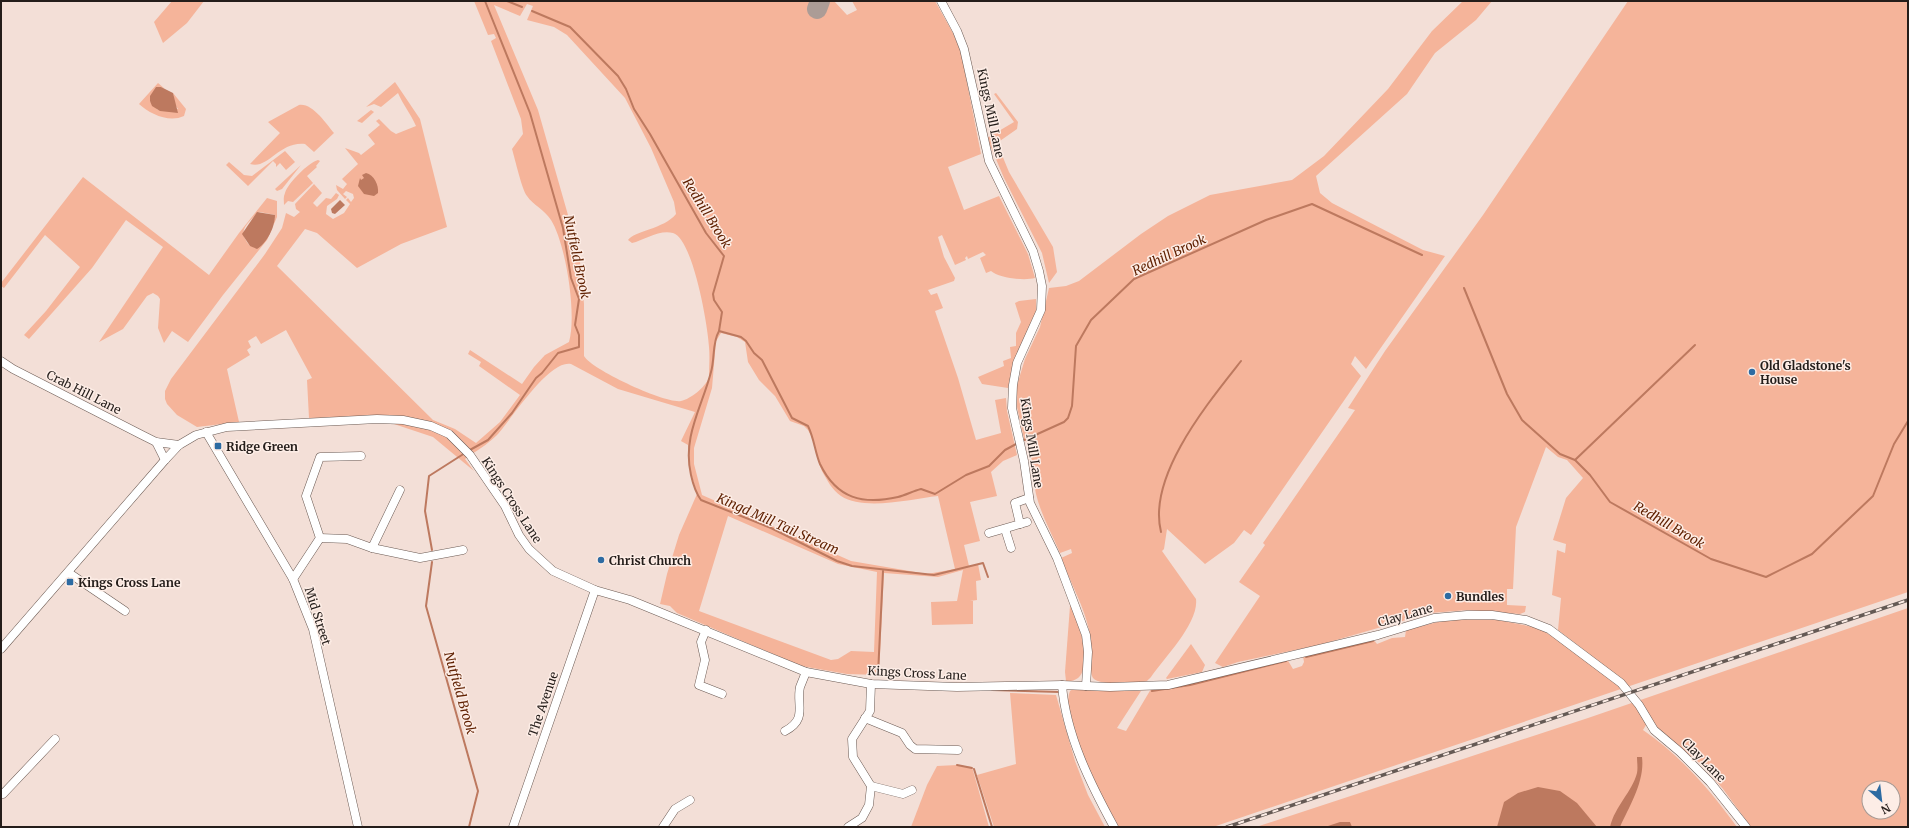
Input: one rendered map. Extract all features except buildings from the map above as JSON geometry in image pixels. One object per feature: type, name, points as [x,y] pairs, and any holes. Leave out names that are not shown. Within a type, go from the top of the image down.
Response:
[{"type":"street","name":"Kings Mill Lane","points":[[941,1],[964,49],[988,161],[1033,251],[1040,275],[1042,294],[1040,314],[1018,359],[1013,384],[1012,408],[1022,449],[1028,498],[1033,512],[1057,558],[1083,624],[1087,644],[1086,686]]},
{"type":"street","name":"Crab Hill Lane","points":[[1,361],[13,369],[156,442],[179,446]]},
{"type":"street","name":"Kings Cross Lane","points":[[1,649],[69,573],[165,460],[179,446],[206,432],[252,425],[371,419],[403,420],[440,429],[449,434],[470,455],[505,506],[519,535],[538,560],[553,571],[595,590],[630,600],[806,672],[870,684],[953,687],[1086,686]]},
{"type":"street","name":"Mid Street","points":[[206,432],[293,579],[313,629],[358,827]]},
{"type":"street","points":[[156,442],[165,460]]},
{"type":"street","points":[[320,538],[306,496],[320,457],[361,456]]},
{"type":"street","points":[[372,548],[400,490]]},
{"type":"street","points":[[989,533],[1024,523],[1015,503],[1028,498]]},
{"type":"street","points":[[1005,529],[1011,548]]},
{"type":"street","points":[[293,579],[320,538]]},
{"type":"street","points":[[320,538],[347,539],[372,548],[420,558],[463,550]]},
{"type":"street","points":[[69,573],[125,611]]},
{"type":"street","name":"The Avenue","points":[[513,827],[595,590]]},
{"type":"street","name":"Clay Lane","points":[[1086,686],[1110,687],[1168,685],[1378,635],[1434,618],[1486,615],[1526,620],[1549,629],[1621,683],[1640,705],[1654,730],[1680,752],[1710,782],[1746,827]]},
{"type":"street","points":[[706,630],[700,642],[705,660],[700,685],[722,694]]},
{"type":"street","points":[[786,731],[793,727],[798,718],[801,705],[800,688],[806,672]]},
{"type":"street","points":[[848,827],[862,818],[870,805],[871,786],[853,757],[852,739],[870,711],[870,684]]},
{"type":"street","points":[[1062,685],[1068,720],[1083,766],[1114,827]]},
{"type":"street","points":[[865,718],[902,733],[910,745],[915,749],[958,750]]},
{"type":"street","points":[[1,793],[3,794],[55,739]]},
{"type":"street","points":[[871,786],[903,794],[912,790]]},
{"type":"street","points":[[663,827],[675,809],[690,800]]},
{"type":"shaded area","points":[[172,1],[204,1],[187,23],[163,43],[154,22]]},
{"type":"shaded area","points":[[474,1],[818,1],[813,9],[817,13],[821,11],[822,1],[834,1],[847,15],[857,10],[852,1],[935,1],[953,33],[961,52],[981,154],[948,167],[964,210],[999,196],[1028,254],[1035,278],[1018,279],[1006,277],[991,271],[986,273],[980,258],[986,255],[983,252],[968,259],[967,256],[965,258],[966,260],[955,265],[942,235],[938,237],[944,257],[955,278],[954,281],[928,290],[931,295],[937,293],[943,308],[935,311],[958,378],[976,440],[1001,433],[995,400],[1006,398],[1007,411],[1017,455],[1003,461],[991,472],[997,496],[970,502],[980,541],[964,545],[969,566],[978,564],[981,580],[976,581],[977,600],[970,601],[973,601],[973,624],[932,625],[931,602],[957,601],[963,570],[938,577],[884,573],[879,675],[847,674],[801,666],[677,613],[670,606],[660,604],[667,574],[679,535],[697,494],[689,466],[688,445],[681,441],[695,412],[618,389],[571,364],[562,365],[552,371],[531,392],[497,435],[465,459],[474,471],[433,437],[394,424],[394,416],[309,418],[307,380],[312,378],[286,330],[261,344],[256,336],[248,341],[251,347],[247,350],[250,355],[227,369],[239,422],[197,427],[177,415],[167,404],[165,399],[165,391],[171,379],[265,254],[282,228],[286,213],[294,217],[300,212],[296,209],[295,204],[314,184],[322,193],[313,203],[317,207],[326,198],[331,199],[336,193],[339,195],[337,199],[327,206],[326,214],[333,219],[344,213],[350,204],[346,200],[348,198],[351,202],[354,198],[353,194],[346,191],[343,194],[347,197],[345,199],[337,190],[336,185],[343,189],[347,184],[342,179],[358,164],[345,148],[361,155],[375,144],[368,135],[380,125],[376,121],[379,119],[396,134],[416,126],[398,93],[381,107],[374,104],[366,107],[395,82],[420,119],[447,227],[401,244],[357,268],[317,233],[305,229],[277,266],[433,420],[455,429],[476,443],[500,422],[520,395],[479,366],[481,362],[468,354],[470,350],[522,384],[545,355],[569,342],[572,315],[569,280],[561,245],[556,231],[548,216],[527,196],[521,181],[512,149],[523,134],[521,119],[491,41],[496,38],[494,34],[488,35]],"holes":[[[527,4],[533,6],[527,20],[554,27],[567,35],[625,98],[651,148],[674,202],[676,214],[671,219],[636,234],[628,240],[632,243],[663,232],[673,233],[680,239],[687,250],[693,266],[706,321],[708,336],[709,378],[697,392],[685,400],[673,401],[646,392],[600,369],[584,356],[584,304],[580,262],[576,243],[538,110],[494,5],[520,16]],[[721,333],[737,337],[745,342],[748,362],[759,380],[775,396],[790,421],[804,426],[808,430],[813,440],[822,471],[832,488],[838,494],[862,503],[888,503],[938,496],[955,569],[927,574],[851,561],[702,495],[694,464],[694,448],[712,388],[716,341]],[[728,516],[838,564],[877,572],[874,652],[851,651],[838,659],[831,660],[699,611]]]},
{"type":"shaded area","points":[[1463,1],[1492,1],[1476,20],[1435,53],[1407,94],[1316,176],[1320,193],[1332,203],[1423,250],[1445,256],[1366,369],[1355,356],[1351,364],[1361,376],[1251,535],[1244,530],[1234,543],[1205,564],[1167,529],[1164,549],[1162,551],[1196,599],[1196,608],[1187,629],[1147,681],[1110,684],[1097,681],[1092,675],[1090,635],[1087,621],[1061,558],[1072,553],[1071,549],[1060,553],[1041,509],[1036,494],[1030,453],[1024,439],[1017,407],[1017,385],[1025,359],[1040,327],[1049,288],[1066,286],[1079,281],[1141,234],[1168,216],[1210,195],[1292,180],[1324,156],[1388,89],[1432,31]]},
{"type":"shaded area","points":[[1628,1],[1908,1],[1908,592],[1213,827],[1118,827],[1093,780],[1076,740],[1070,721],[1068,704],[1070,691],[1073,689],[1141,691],[1117,728],[1126,731],[1151,689],[1287,659],[1293,669],[1302,666],[1304,662],[1303,656],[1373,639],[1377,644],[1392,638],[1405,637],[1406,630],[1446,620],[1498,620],[1538,628],[1606,667],[1558,630],[1561,598],[1552,595],[1557,550],[1565,553],[1566,544],[1553,540],[1566,498],[1583,478],[1567,460],[1558,457],[1546,447],[1516,527],[1513,589],[1507,589],[1507,605],[1526,606],[1525,612],[1520,614],[1468,610],[1430,613],[1319,645],[1238,662],[1223,667],[1215,663],[1260,596],[1239,582],[1265,545],[1263,543],[1355,410],[1348,408],[1385,351],[1483,215]]},
{"type":"shaded area","points":[[158,83],[165,89],[161,87],[150,101],[158,110],[178,109],[175,105],[173,93],[186,109],[184,116],[178,118],[166,118],[154,114],[139,104]]},
{"type":"shaded area","points":[[156,87],[161,87],[173,93],[178,113],[160,111],[152,106],[150,96]]},
{"type":"shaded area","points":[[996,93],[1018,122],[1017,129],[997,143],[1009,172],[1053,247],[1057,272],[1049,283],[1042,253],[1004,178],[987,138],[1014,122],[994,94]]},
{"type":"shaded area","points":[[299,105],[309,107],[314,111],[334,133],[314,152],[305,144],[296,144],[281,151],[263,163],[256,165],[250,164],[280,133],[268,122]]},
{"type":"shaded area","points":[[371,110],[374,112],[362,123],[357,121]]},
{"type":"shaded area","points":[[285,151],[295,162],[286,170],[280,163],[276,167],[276,164],[273,161],[248,186],[226,165],[229,162],[244,175],[252,176]]},
{"type":"shaded area","points":[[318,160],[320,161],[316,166],[317,167],[307,176],[313,183],[293,202],[288,201],[284,205],[284,194],[290,184],[304,169]]},
{"type":"shaded area","points":[[301,165],[282,189],[277,191],[275,189]]},
{"type":"shaded area","points":[[366,173],[374,178],[377,184],[378,193],[374,196],[364,194],[358,186],[360,178],[361,180],[364,178],[362,175]]},
{"type":"shaded area","points":[[83,177],[209,275],[239,233],[267,198],[277,201],[277,217],[273,226],[275,215],[260,212],[257,213],[244,228],[244,236],[250,246],[262,245],[272,229],[267,240],[188,342],[172,331],[164,343],[158,328],[160,299],[153,293],[147,296],[123,329],[99,342],[163,247],[126,220],[92,268],[29,339],[24,335],[46,311],[80,267],[45,235],[4,288],[1,286],[1,283]]},
{"type":"shaded area","points":[[340,200],[345,205],[335,214],[332,213],[331,209]]},
{"type":"shaded area","points":[[257,212],[275,215],[275,220],[270,234],[264,243],[257,249],[250,246],[242,234]]},
{"type":"shaded area","points":[[1036,299],[1036,312],[1013,365],[1008,388],[982,384],[978,377],[1004,366],[1003,361],[1011,358],[1010,347],[1016,346],[1016,333],[1021,322],[1015,303],[1019,301]]},
{"type":"shaded area","points":[[1070,606],[1072,606],[1079,625],[1084,651],[1084,663],[1082,673],[1076,679],[1066,681],[1065,672]]},
{"type":"shaded area","points":[[1908,608],[1908,827],[1751,827],[1723,789],[1702,765],[1658,729],[1655,723],[1646,725],[1643,730],[1683,763],[1706,787],[1737,827],[1256,827],[1588,718]]},
{"type":"shaded area","points":[[1191,644],[1205,665],[1202,672],[1167,679],[1166,678]]},
{"type":"shaded area","points":[[1010,693],[1056,695],[1075,761],[1088,795],[1105,827],[994,827],[977,775],[1016,764]]},
{"type":"shaded area","points":[[1637,757],[1642,757],[1642,766],[1636,793],[1620,827],[1610,827],[1612,819],[1635,780],[1637,771]]},
{"type":"shaded area","points":[[957,765],[972,767],[989,827],[911,827],[927,785],[937,766]]},
{"type":"shaded area","points":[[1538,787],[1560,791],[1577,803],[1597,827],[1497,827],[1504,802],[1518,793]]},
{"type":"shaded area","points":[[1340,822],[1350,822],[1352,827],[1325,827]]},
{"type":"waterway","name":"Nutfield Brook","points":[[468,451],[488,440],[512,413],[536,378],[542,373],[558,353],[579,347],[579,335],[575,325],[579,299],[571,278],[563,228],[530,113],[485,1]]},
{"type":"waterway","name":"Redhill Brook","points":[[507,1],[522,7]]},
{"type":"waterway","name":"Redhill Brook","points":[[532,11],[570,27],[618,76],[626,89],[634,109],[650,134],[706,233],[724,256],[713,294],[714,300],[722,312],[719,331],[741,337],[762,360],[792,418],[808,426],[820,464],[834,485],[852,497],[873,500],[901,496],[921,489],[935,494],[966,475],[989,466],[1005,450],[1018,443]]},
{"type":"waterway","name":"Redhill Brook","points":[[1022,441],[1064,422],[1068,418],[1072,406],[1076,346],[1091,320],[1134,279],[1266,220],[1312,204],[1422,255]]},
{"type":"waterway","name":"Redhill Brook","points":[[1464,288],[1507,394],[1522,420],[1560,454],[1575,460],[1590,475],[1610,502],[1711,559],[1766,577],[1812,554],[1873,496],[1894,444],[1908,421]]},
{"type":"waterway","name":"Kingd Mill Tail Stream","points":[[719,331],[715,340],[711,372],[694,422],[689,448],[689,461],[693,485],[701,500],[771,528],[837,561],[852,566],[934,575],[983,563],[988,577]]},
{"type":"waterway","points":[[1575,460],[1695,345]]},
{"type":"waterway","points":[[1161,532],[1159,510],[1163,488],[1171,464],[1197,419],[1241,361]]},
{"type":"waterway","name":"Nutfield Brook","points":[[432,550],[425,511],[429,476],[465,453]]},
{"type":"waterway","name":"Nutfield Brook","points":[[432,562],[426,606],[478,791],[469,827]]},
{"type":"waterway","points":[[878,674],[883,571]]},
{"type":"waterway","points":[[1306,657],[1373,641]]},
{"type":"waterway","points":[[1152,691],[1190,685],[1286,661]]},
{"type":"waterway","points":[[992,690],[1060,692],[1060,694]]},
{"type":"waterway","points":[[957,765],[972,768]]},
{"type":"waterway","points":[[974,769],[992,827]]},
{"type":"taxiway","points":[[817,9],[820,1]]},
{"type":"railway","points":[[1227,827],[1908,600]]},
{"type":"place","name":"Old Gladstone's House","points":[[1752,372]]},
{"type":"place","name":"Ridge Green","points":[[218,446]]},
{"type":"place","name":"Christ Church","points":[[601,560]]},
{"type":"place","name":"Kings Cross Lane","points":[[70,582]]},
{"type":"place","name":"Bundles","points":[[1448,596]]}]
